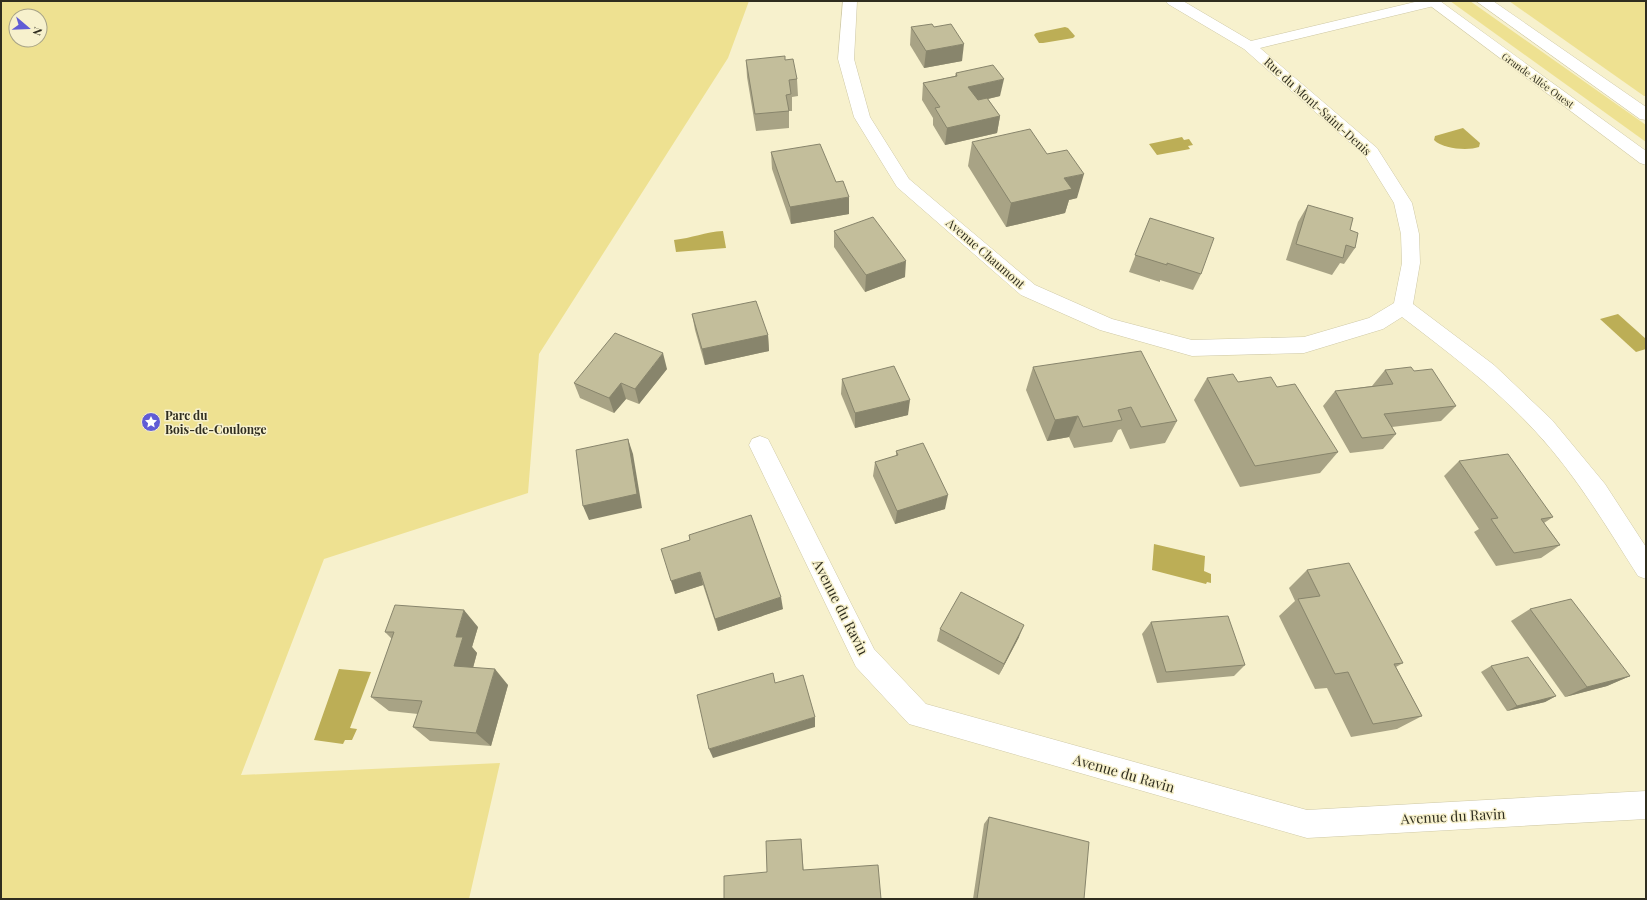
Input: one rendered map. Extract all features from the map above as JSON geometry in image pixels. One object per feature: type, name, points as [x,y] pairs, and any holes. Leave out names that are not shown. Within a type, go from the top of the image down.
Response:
[{"type":"street","name":"Avenue Chaumont","points":[[850,1],[846,59],[862,117],[903,183],[1028,290],[1107,325],[1192,348],[1304,344],[1376,324],[1403,307]]},
{"type":"street","name":"Rue du Mont-Saint-Denis","points":[[1173,1],[1249,46],[1371,152],[1403,203],[1410,234],[1411,263],[1403,307]]},
{"type":"street","points":[[1483,1],[1646,115]]},
{"type":"street","name":"Rue du Mont-Saint-Denis","points":[[1249,46],[1432,2]]},
{"type":"street","name":"Grande Allée Ouest","points":[[1432,2],[1646,159]]},
{"type":"street","points":[[1403,307],[1487,371],[1544,426],[1597,491],[1646,568]]},
{"type":"street","name":"Avenue du Ravin","points":[[760,445],[866,658],[918,715],[1307,824],[1646,805]]},
{"type":"shaded area","points":[[1,1],[749,1],[728,58],[539,354],[528,493],[324,559],[241,775],[500,763],[469,899],[1,899]]},
{"type":"shaded area","points":[[1450,1],[1470,1],[1646,125],[1646,142]]},
{"type":"shaded area","points":[[1509,1],[1646,1],[1646,96],[1644,96]]},
{"type":"shaded area","points":[[1065,27],[1068,28],[1075,36],[1073,38],[1039,43],[1034,35],[1036,33]]},
{"type":"shaded area","points":[[1463,128],[1480,143],[1479,147],[1469,149],[1449,147],[1434,140],[1435,136]]},
{"type":"shaded area","points":[[1182,137],[1184,140],[1189,139],[1193,145],[1188,146],[1190,149],[1157,155],[1149,144]]},
{"type":"shaded area","points":[[723,231],[726,248],[676,252],[674,240]]},
{"type":"shaded area","points":[[1618,314],[1646,339],[1646,349],[1636,352],[1600,319]]},
{"type":"shaded area","points":[[1154,544],[1205,556],[1204,571],[1211,574],[1211,583],[1207,582],[1206,584],[1152,570]]},
{"type":"shaded area","points":[[339,669],[371,672],[350,728],[357,729],[352,740],[345,740],[343,744],[314,740]]},
{"type":"building","points":[[932,24],[934,27],[951,24],[964,44],[926,51],[911,27]]},
{"type":"building","points":[[785,56],[785,60],[793,59],[797,79],[789,80],[791,94],[786,95],[789,111],[755,114],[746,60]]},
{"type":"building","points":[[993,65],[1004,79],[968,87],[978,100],[987,98],[1000,116],[947,128],[935,108],[940,107],[923,83],[957,76],[956,73]]},
{"type":"building","points":[[1030,129],[1047,154],[1067,150],[1084,174],[1064,178],[1072,189],[1011,203],[972,142]]},
{"type":"building","points":[[820,144],[836,182],[843,181],[849,197],[790,207],[771,152]]},
{"type":"building","points":[[1308,205],[1353,218],[1350,230],[1358,233],[1355,248],[1346,245],[1343,258],[1296,244]]},
{"type":"building","points":[[873,217],[906,261],[866,275],[834,231]]},
{"type":"building","points":[[1150,218],[1214,238],[1201,274],[1135,255]]},
{"type":"building","points":[[756,301],[768,335],[702,349],[692,314]]},
{"type":"building","points":[[615,333],[663,353],[635,389],[621,383],[609,398],[574,383]]},
{"type":"building","points":[[1141,351],[1177,421],[1141,427],[1131,407],[1118,410],[1122,420],[1083,427],[1078,416],[1055,420],[1033,367]]},
{"type":"building","points":[[894,366],[910,400],[855,413],[842,379]]},
{"type":"building","points":[[1411,367],[1414,371],[1432,369],[1456,406],[1384,414],[1396,434],[1362,438],[1335,391],[1393,384],[1385,370]]},
{"type":"building","points":[[1233,374],[1238,382],[1271,377],[1277,387],[1295,384],[1338,452],[1255,466],[1207,378]]},
{"type":"building","points":[[628,439],[637,494],[583,506],[576,450]]},
{"type":"building","points":[[923,443],[948,495],[897,511],[875,462],[898,455],[896,451]]},
{"type":"building","points":[[1508,454],[1553,517],[1541,519],[1560,545],[1514,553],[1491,519],[1498,518],[1459,461]]},
{"type":"building","points":[[751,515],[781,597],[715,619],[700,572],[671,581],[661,549],[690,540],[689,535]]},
{"type":"building","points":[[1349,563],[1403,663],[1394,664],[1422,716],[1373,724],[1348,672],[1335,674],[1298,599],[1320,596],[1307,570]]},
{"type":"building","points":[[961,592],[1024,625],[1004,664],[940,629]]},
{"type":"building","points":[[1571,599],[1630,676],[1587,687],[1530,609]]},
{"type":"building","points":[[395,605],[464,610],[456,637],[463,637],[454,666],[495,669],[476,733],[413,727],[422,701],[371,697],[394,632],[385,632]]},
{"type":"building","points":[[1228,616],[1245,665],[1166,672],[1151,622]]},
{"type":"building","points":[[1528,657],[1556,696],[1517,706],[1491,666]]},
{"type":"building","points":[[773,673],[775,683],[803,675],[815,717],[709,749],[697,695]]},
{"type":"building","points":[[989,817],[1089,842],[1084,899],[977,899]]},
{"type":"building","points":[[801,839],[803,870],[878,865],[881,899],[724,899],[724,876],[767,872],[766,841]]},
{"type":"place","name":"Parc du Bois-de-Coulonge","points":[[151,422]]}]
